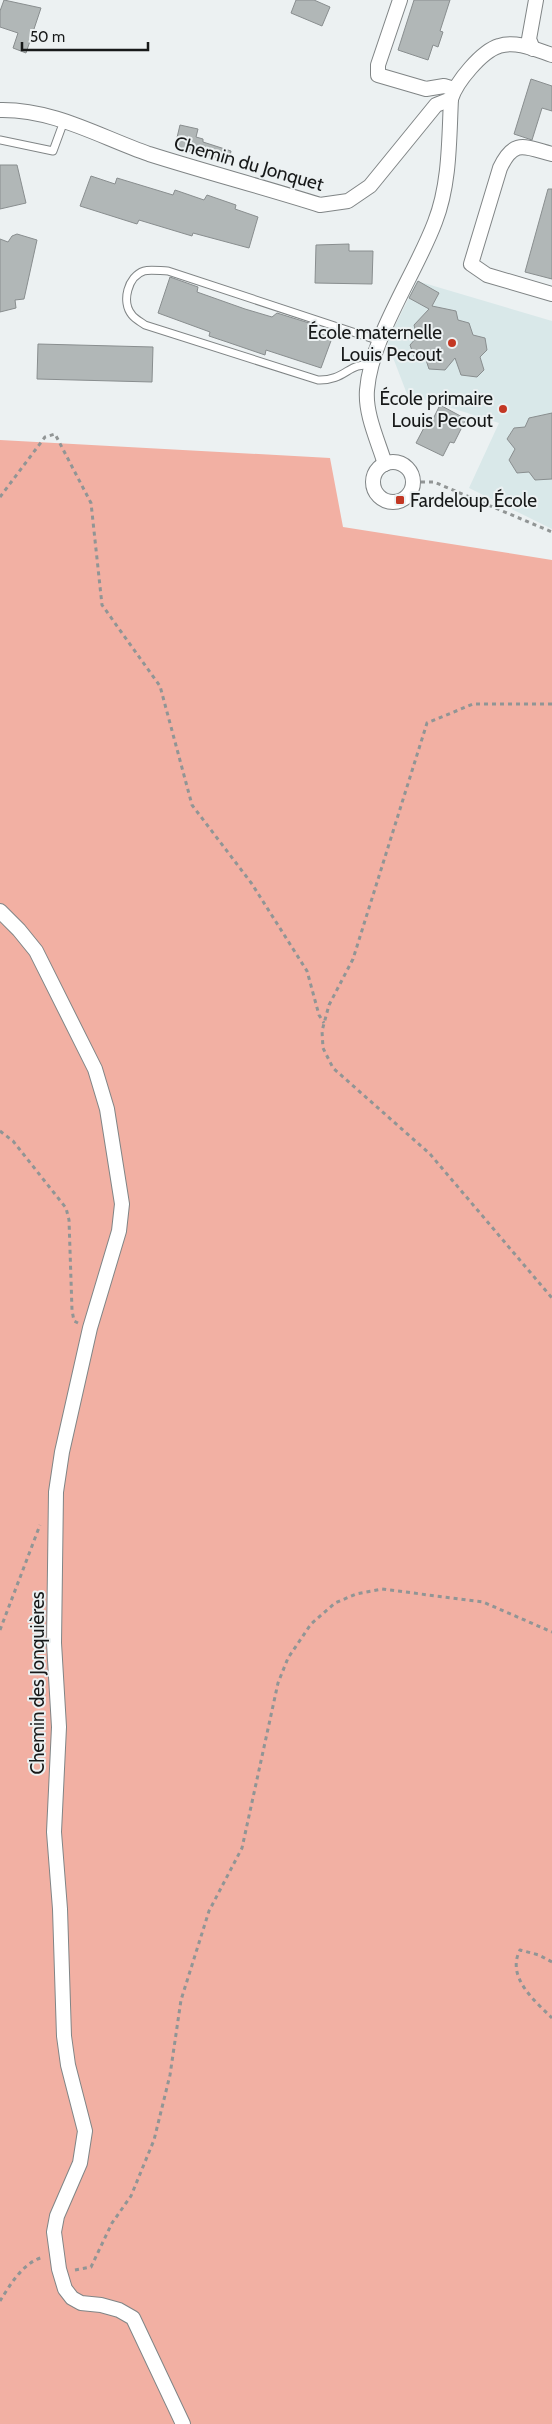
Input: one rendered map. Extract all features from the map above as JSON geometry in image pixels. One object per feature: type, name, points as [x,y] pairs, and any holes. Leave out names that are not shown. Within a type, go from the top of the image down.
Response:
[{"type":"street","points":[[400,0],[378,65],[378,76],[426,89],[444,86],[452,94]]},
{"type":"street","points":[[533,49],[528,39],[536,0]]},
{"type":"street","points":[[385,464],[368,405],[367,391],[371,366],[380,341],[436,221],[445,184],[452,94],[468,69],[499,46],[518,45],[552,55]]},
{"type":"street","name":"Chemin du Jonquet","points":[[0,110],[39,114],[64,121],[148,153],[320,205],[348,201],[370,186],[436,104],[452,94]]},
{"type":"street","points":[[552,154],[523,146],[513,148],[506,154],[471,264],[487,275],[552,294]]},
{"type":"street","points":[[400,463],[412,474],[413,482],[406,496],[393,502],[385,500],[375,489],[373,482],[379,468],[385,464],[400,463]]},
{"type":"street","name":"Chemin des Jonquières","points":[[0,911],[36,951],[94,1069],[107,1109],[122,1204],[119,1231],[90,1328],[62,1452],[56,1492],[54,1644],[59,1727],[54,1832],[60,1909],[64,2036],[68,2065],[85,2131],[80,2163],[57,2216],[54,2232],[56,2255],[65,2289],[72,2298],[81,2303],[101,2305],[119,2310],[133,2318],[183,2424]]},
{"type":"lane","points":[[0,140],[52,151],[64,121]]},
{"type":"lane","points":[[371,366],[356,365],[339,378],[318,380],[145,325],[131,314],[127,302],[129,286],[136,276],[145,270],[168,271],[380,341]]},
{"type":"path","points":[[0,497],[45,438],[54,434],[91,504],[102,605],[160,686],[192,804],[252,884],[307,971],[319,1015],[324,1023]]},
{"type":"path","points":[[413,482],[434,482],[552,532]]},
{"type":"path","points":[[552,704],[472,704],[427,723],[353,959],[330,1005],[322,1031],[323,1048],[333,1068],[430,1154],[552,1298]]},
{"type":"path","points":[[0,1131],[13,1141],[66,1208],[70,1220],[72,1310],[74,1321],[90,1328]]},
{"type":"path","points":[[0,1630],[42,1519]]},
{"type":"path","points":[[59,2269],[81,2270],[91,2267],[112,2224],[131,2196],[154,2140],[170,2075],[180,2000],[209,1911],[242,1848],[278,1683],[288,1658],[311,1624],[335,1603],[356,1594],[382,1589],[483,1602],[552,1632]]},
{"type":"path","points":[[552,1962],[539,1955],[520,1950],[516,1958],[516,1972],[522,1986],[552,2018]]},
{"type":"path","points":[[0,2301],[13,2280],[36,2259],[56,2255]]},
{"type":"shaded area","name":"École primaire Louis Pecout","points":[[417,281],[552,321],[552,529],[469,488],[499,423],[407,394],[387,342]]},
{"type":"shaded area","points":[[0,440],[330,458],[343,527],[552,560],[552,2424],[0,2424]]},
{"type":"building","points":[[4,0],[41,8],[26,53],[13,48],[18,33],[0,27],[0,11]]},
{"type":"building","points":[[296,0],[314,0],[330,7],[322,26],[291,13]]},
{"type":"building","points":[[414,0],[450,0],[440,31],[443,32],[438,47],[433,45],[428,60],[398,50]]},
{"type":"building","points":[[531,79],[552,86],[552,111],[542,108],[532,140],[514,134]]},
{"type":"building","points":[[180,125],[198,129],[196,137],[203,139],[203,142],[231,151],[229,160],[195,153],[175,146]]},
{"type":"building","points":[[0,165],[17,165],[26,203],[0,209]]},
{"type":"building","points":[[91,176],[115,184],[117,178],[173,195],[175,190],[204,200],[207,195],[236,205],[235,209],[258,217],[249,248],[193,233],[192,236],[139,220],[137,224],[80,206]]},
{"type":"building","points":[[548,189],[552,189],[552,279],[525,272]]},
{"type":"building","points":[[17,234],[37,240],[24,299],[15,300],[16,308],[0,312],[0,239],[8,242],[12,236]]},
{"type":"building","points":[[349,244],[349,251],[373,251],[372,284],[315,283],[316,245]]},
{"type":"building","points":[[170,277],[198,287],[197,292],[245,309],[272,317],[277,313],[309,323],[307,329],[332,338],[321,368],[266,350],[265,355],[209,336],[210,332],[158,313]]},
{"type":"building","points":[[418,281],[439,293],[432,306],[456,311],[458,320],[469,323],[473,335],[485,338],[487,350],[480,357],[484,370],[477,377],[461,375],[455,358],[445,370],[429,369],[426,360],[415,359],[410,345],[417,337],[414,325],[429,309],[409,298]]},
{"type":"building","points":[[38,344],[153,347],[152,382],[37,379]]},
{"type":"building","points":[[440,405],[466,419],[454,443],[450,442],[443,456],[416,443],[428,420],[432,421]]},
{"type":"building","points":[[552,413],[552,479],[535,480],[529,472],[517,473],[509,460],[515,449],[507,439],[514,428],[525,427],[529,418]]},
{"type":"place","name":"École maternelle Louis Pecout","points":[[452,343]]},
{"type":"place","name":"École primaire Louis Pecout","points":[[503,409]]},
{"type":"place","name":"Fardeloup École","points":[[400,500]]}]
